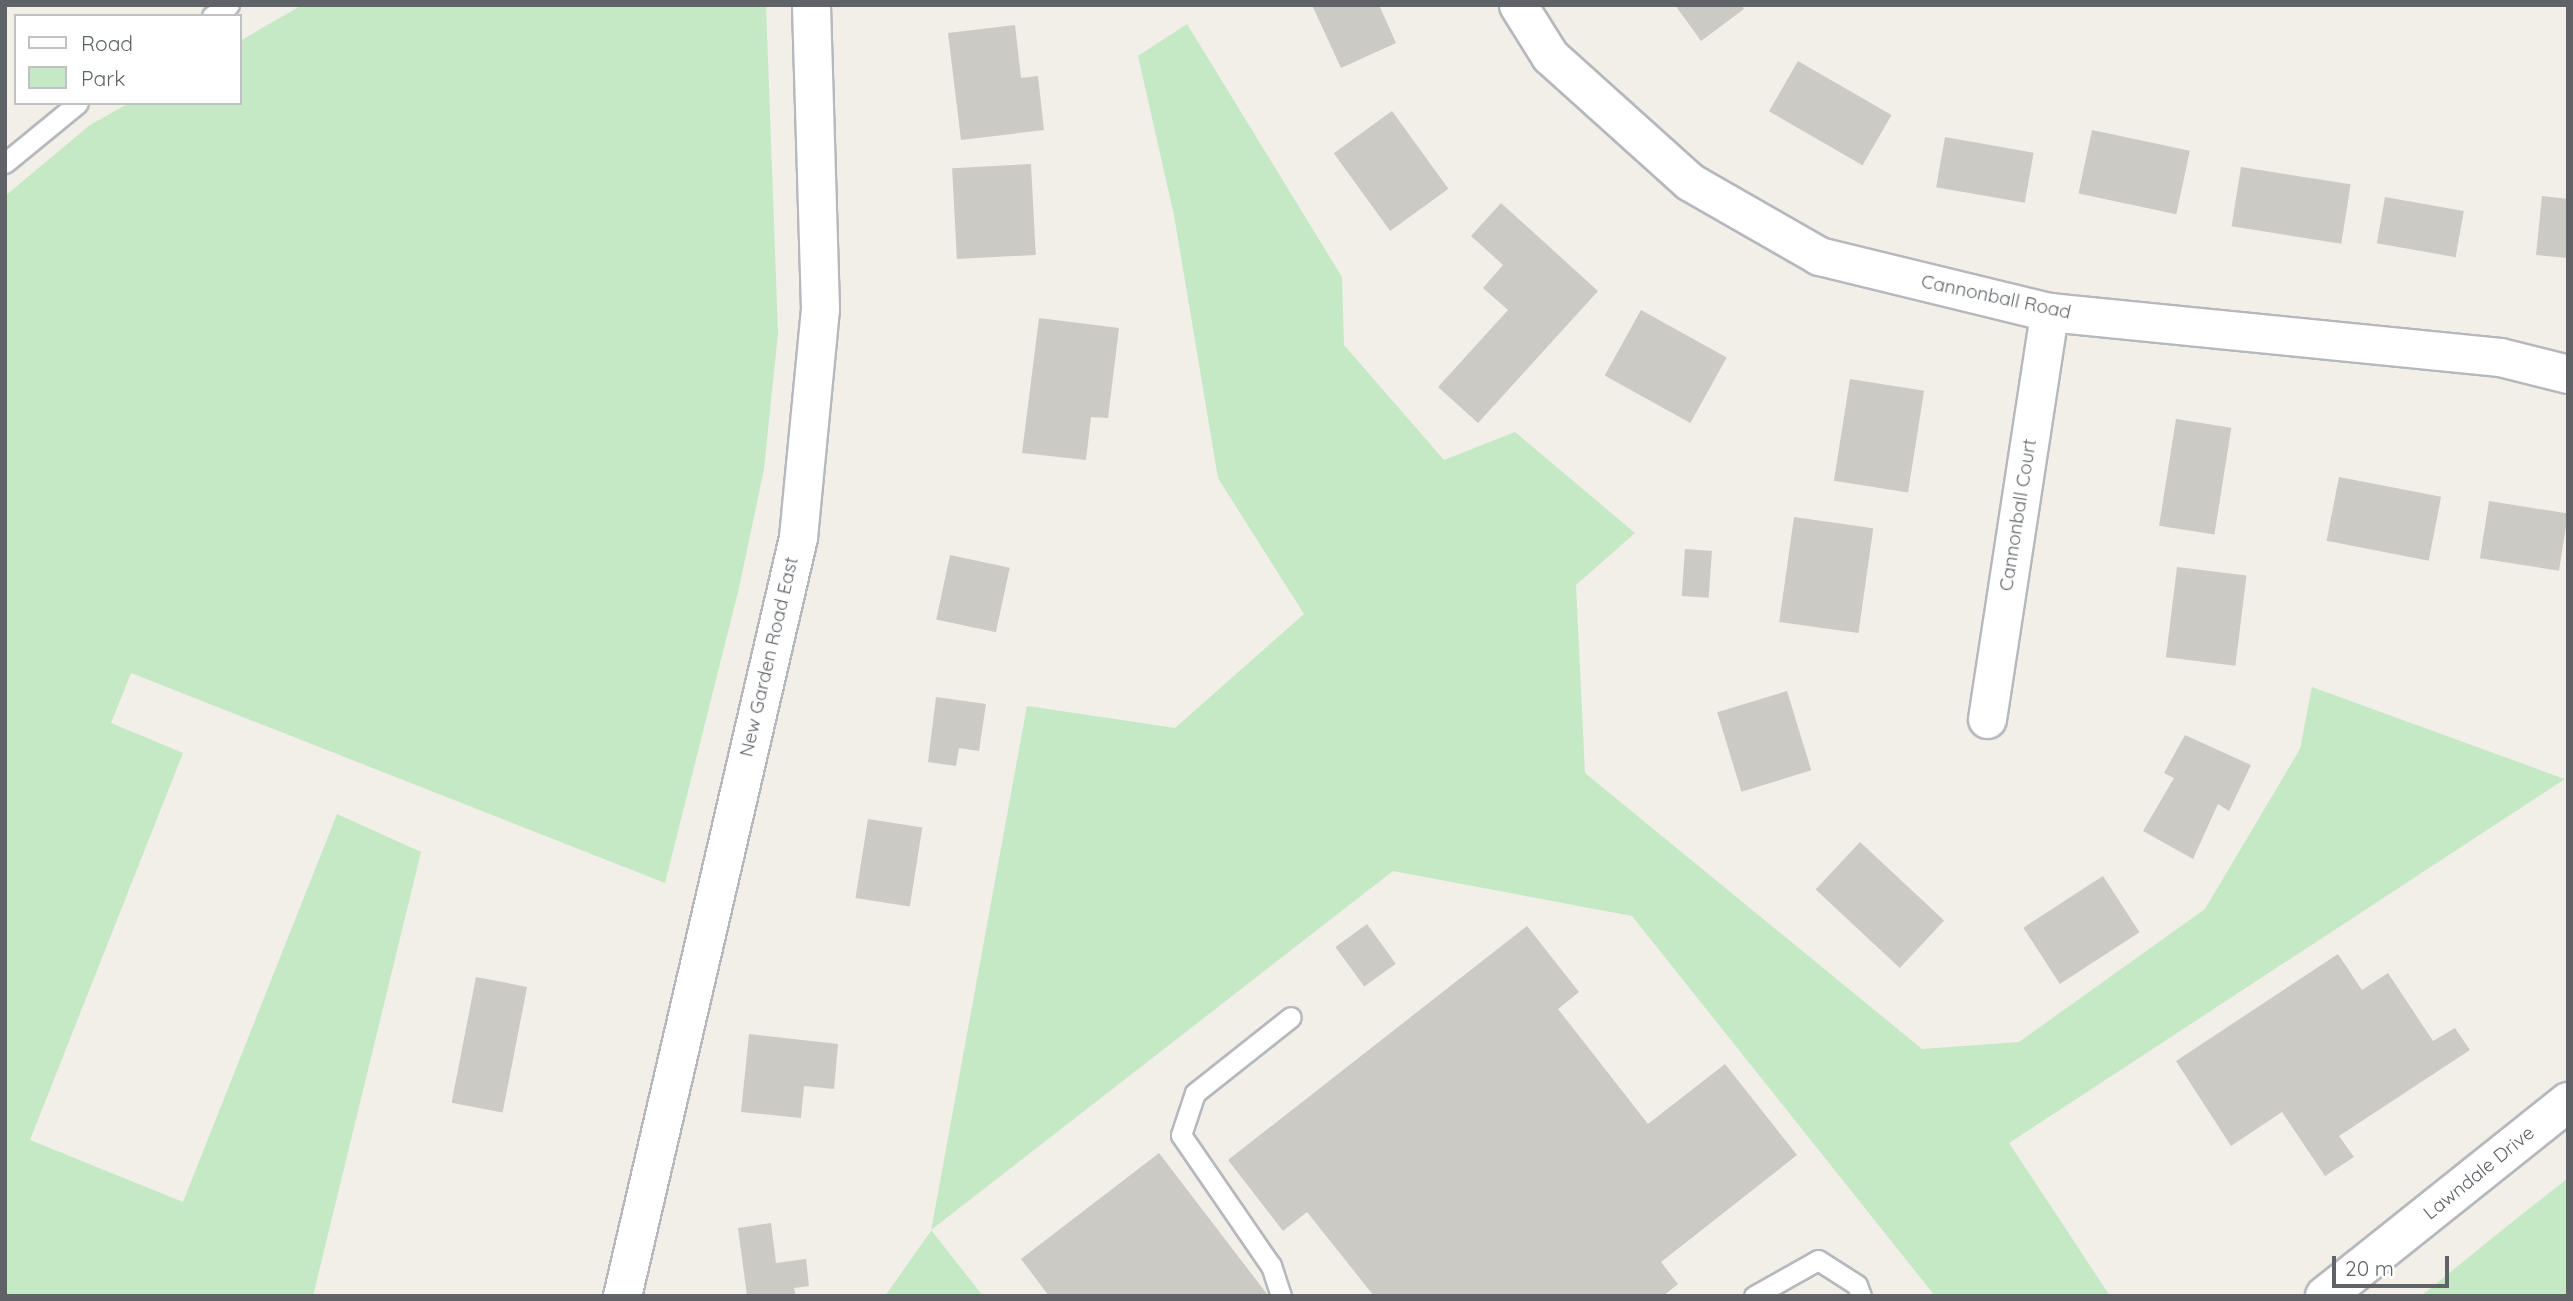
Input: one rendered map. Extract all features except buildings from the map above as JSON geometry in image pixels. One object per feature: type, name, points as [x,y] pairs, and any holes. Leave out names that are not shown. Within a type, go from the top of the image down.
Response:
[{"type":"main road","name":"Lawndale Drive","points":[[2325,1296],[2568,1102]]},
{"type":"street","name":"New Garden Road East","points":[[622,1296],[798,537],[820,309],[811,5]]},
{"type":"street","name":"Cannonball Road","points":[[1518,5],[1550,56],[1690,183],[1819,256],[2049,312],[2500,358],[2568,374]]},
{"type":"street","name":"Cannonball Court","points":[[1987,719],[2049,312]]},
{"type":"lane","points":[[5,163],[76,105]]},
{"type":"lane","points":[[1281,1296],[1271,1266],[1181,1135],[1195,1093],[1291,1017]]},
{"type":"lane","points":[[1754,1296],[1818,1260],[1857,1285],[1861,1296]]},
{"type":"green space","points":[[302,5],[766,5],[778,333],[764,469],[739,588],[665,883],[131,673],[111,723],[183,753],[30,1140],[183,1202],[337,814],[421,852],[313,1296],[5,1296],[5,196],[90,125],[125,105],[242,105],[242,40]]},
{"type":"green space","points":[[1187,24],[1342,277],[1344,345],[1444,460],[1515,432],[1635,533],[1576,585],[1585,773],[1922,1049],[2019,1042],[2205,909],[2300,749],[2312,687],[2565,779],[2009,1143],[2110,1296],[1935,1296],[1632,916],[1393,871],[931,1230],[1027,706],[1175,728],[1304,614],[1218,478],[1174,215],[1138,56]]},
{"type":"green space","points":[[2568,1178],[2568,1296],[2421,1296],[2496,1235]]},
{"type":"green space","points":[[931,1230],[983,1296],[885,1296]]}]
